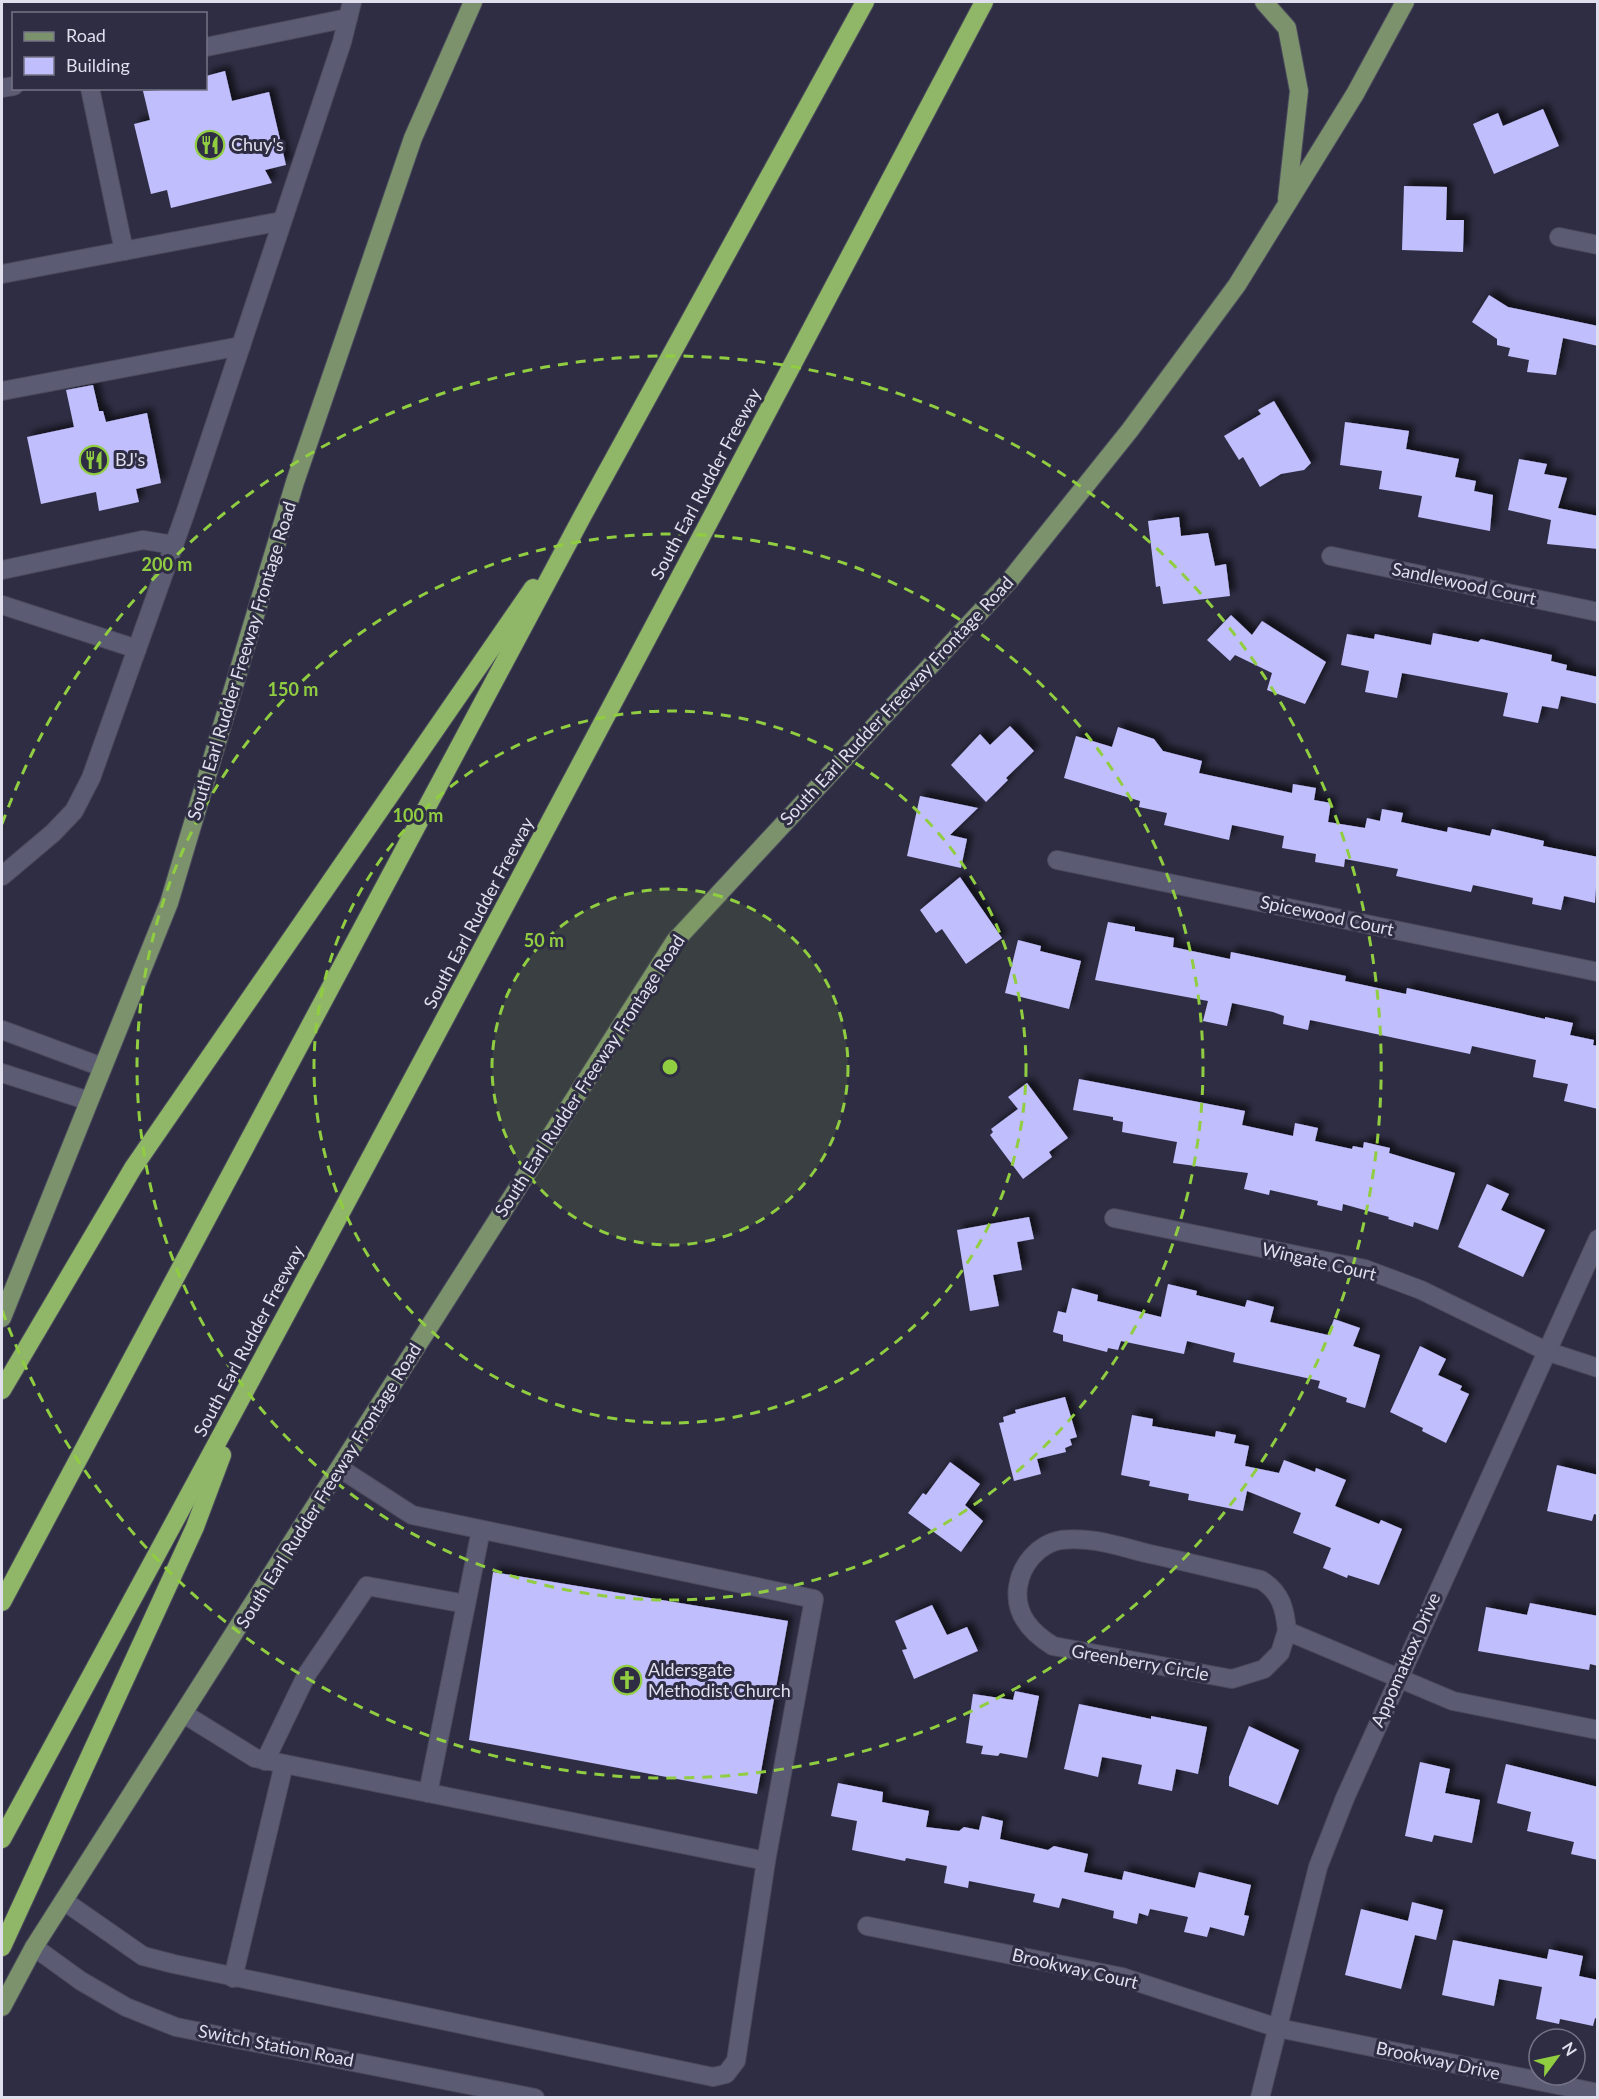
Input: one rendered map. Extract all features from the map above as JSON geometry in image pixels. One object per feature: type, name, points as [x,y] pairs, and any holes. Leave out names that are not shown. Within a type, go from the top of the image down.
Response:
[{"type":"highway","points":[[2,1602],[583,515],[865,2]]},
{"type":"highway","name":"South Earl Rudder Freeway","points":[[2,1839],[242,1399],[596,738],[984,2]]},
{"type":"highway","points":[[2,1390],[133,1168],[583,515]]},
{"type":"highway","points":[[2,1947],[195,1527],[242,1399]]},
{"type":"main road","name":"South Earl Rudder Freeway Frontage Road","points":[[2,1318],[170,903],[295,482],[410,149],[473,2]]},
{"type":"main road","points":[[1264,2],[1287,28],[1299,91],[1286,207]]},
{"type":"main road","name":"South Earl Rudder Freeway Frontage Road","points":[[2,2007],[34,1947],[341,1468],[558,1122],[675,942],[1010,580],[1130,430],[1238,285],[1355,94],[1405,2]]},
{"type":"street","points":[[207,47],[350,10]]},
{"type":"street","points":[[2,876],[9,861],[75,811],[91,778],[174,545],[350,10]]},
{"type":"street","points":[[90,90],[124,251]]},
{"type":"street","points":[[2,274],[282,221]]},
{"type":"street","points":[[1559,237],[1598,245]]},
{"type":"street","points":[[2,391],[241,346]]},
{"type":"street","points":[[2,570],[143,540],[174,545]]},
{"type":"street","name":"Sandlewood Court","points":[[1331,556],[1598,612]]},
{"type":"street","points":[[2,605],[137,649]]},
{"type":"street","name":"Spicewood Court","points":[[1057,860],[1598,972]]},
{"type":"street","points":[[2,1030],[102,1067]]},
{"type":"street","points":[[2,1073],[89,1101]]},
{"type":"street","name":"Wingate Court","points":[[1114,1218],[1365,1269],[1421,1290],[1546,1352],[1598,1368]]},
{"type":"street","name":"Appomattox Drive","points":[[1260,2097],[1318,1867],[1397,1680],[1598,1239]]},
{"type":"street","points":[[64,1901],[143,1956],[233,1978],[712,2077],[726,2074],[736,2061],[766,1861],[814,1599],[412,1515],[341,1468]]},
{"type":"street","points":[[428,1793],[481,1530]]},
{"type":"street","name":"Greenberry Circle","points":[[1059,1540],[1094,1540],[1261,1580],[1273,1587],[1285,1609],[1287,1631],[1280,1653],[1264,1669],[1232,1679],[1053,1646],[1039,1637],[1024,1622],[1018,1604],[1018,1587],[1024,1564],[1040,1549],[1059,1540]]},
{"type":"street","points":[[265,1761],[307,1674],[367,1586],[466,1604]]},
{"type":"street","points":[[1287,1631],[1397,1680],[1453,1701],[1598,1730]]},
{"type":"street","points":[[184,1714],[255,1758],[265,1761],[766,1861]]},
{"type":"street","points":[[233,1978],[284,1764]]},
{"type":"street","name":"Brookway Court","points":[[867,1926],[1122,1977],[1278,2028]]},
{"type":"street","name":"Switch Station Road","points":[[34,1947],[81,1981],[126,2007],[176,2027],[535,2097]]},
{"type":"street","name":"Brookway Drive","points":[[1278,2028],[1598,2094]]},
{"type":"building","name":"Chuy's","points":[[225,71],[232,101],[269,92],[286,165],[265,170],[272,183],[171,208],[167,190],[151,194],[134,124],[150,120],[143,91],[207,90],[207,76]]},
{"type":"building","points":[[1543,109],[1559,146],[1494,174],[1473,124],[1498,113],[1503,126]]},
{"type":"building","points":[[1404,186],[1447,187],[1446,220],[1464,220],[1463,252],[1402,250]]},
{"type":"building","points":[[1489,295],[1508,307],[1598,326],[1598,346],[1563,338],[1556,375],[1527,372],[1529,360],[1508,356],[1510,348],[1497,345],[1497,339],[1472,322]]},
{"type":"building","name":"BJ's","points":[[93,385],[99,411],[103,411],[106,422],[147,413],[161,483],[136,489],[139,502],[99,511],[96,492],[41,504],[27,437],[74,427],[66,390]]},
{"type":"building","points":[[1274,401],[1311,463],[1304,470],[1281,474],[1260,487],[1243,457],[1239,460],[1224,436],[1261,414],[1258,410]]},
{"type":"building","points":[[1345,422],[1409,431],[1406,449],[1459,459],[1455,477],[1476,481],[1474,491],[1493,495],[1490,531],[1418,517],[1422,496],[1379,489],[1382,471],[1340,465]]},
{"type":"building","points":[[1519,459],[1547,464],[1544,474],[1567,478],[1558,508],[1598,516],[1598,549],[1547,544],[1551,520],[1508,510]]},
{"type":"building","points":[[1179,517],[1181,536],[1208,533],[1215,566],[1226,564],[1230,596],[1163,604],[1160,586],[1156,587],[1148,521]]},
{"type":"building","points":[[1231,615],[1252,635],[1262,621],[1326,662],[1305,704],[1267,690],[1272,673],[1235,655],[1230,661],[1207,640]]},
{"type":"building","points":[[1433,633],[1478,642],[1481,639],[1552,655],[1551,661],[1567,665],[1566,670],[1598,677],[1598,704],[1561,696],[1558,709],[1542,706],[1538,723],[1503,716],[1508,693],[1402,673],[1397,698],[1365,692],[1369,671],[1341,665],[1347,634],[1374,639],[1375,634],[1431,645]]},
{"type":"building","points":[[1010,726],[1034,751],[1006,778],[1008,780],[986,802],[951,765],[980,734],[990,745]]},
{"type":"building","points":[[1118,727],[1154,739],[1163,751],[1202,761],[1199,773],[1292,793],[1293,784],[1316,788],[1314,800],[1331,803],[1328,822],[1365,828],[1367,818],[1380,821],[1382,809],[1403,813],[1401,822],[1447,832],[1448,827],[1490,836],[1492,829],[1544,841],[1543,846],[1598,857],[1595,903],[1564,896],[1561,910],[1532,904],[1533,898],[1473,885],[1471,892],[1396,876],[1398,869],[1345,859],[1344,867],[1315,862],[1316,854],[1282,848],[1284,836],[1232,825],[1229,840],[1164,825],[1167,813],[1139,807],[1140,801],[1064,778],[1076,736],[1112,747]]},
{"type":"building","points":[[920,796],[978,808],[950,835],[967,839],[961,868],[907,856]]},
{"type":"building","points":[[960,877],[1002,938],[966,964],[942,929],[936,933],[920,910]]},
{"type":"building","points":[[1108,922],[1135,927],[1135,931],[1174,938],[1173,947],[1230,959],[1231,952],[1346,976],[1345,981],[1406,994],[1407,988],[1545,1019],[1545,1017],[1573,1023],[1570,1035],[1594,1040],[1593,1045],[1598,1046],[1598,1109],[1564,1101],[1568,1084],[1533,1077],[1536,1060],[1472,1046],[1470,1054],[1310,1020],[1308,1030],[1283,1024],[1284,1016],[1273,1012],[1232,1003],[1227,1026],[1203,1021],[1208,1001],[1095,980]]},
{"type":"building","points":[[1018,940],[1041,946],[1040,951],[1081,961],[1069,1009],[1005,993]]},
{"type":"building","points":[[1079,1079],[1245,1111],[1242,1125],[1293,1136],[1295,1123],[1318,1128],[1315,1141],[1352,1149],[1353,1146],[1363,1148],[1364,1142],[1390,1148],[1389,1153],[1455,1173],[1438,1230],[1414,1222],[1413,1227],[1388,1219],[1389,1217],[1343,1204],[1342,1211],[1317,1205],[1318,1201],[1270,1190],[1269,1195],[1244,1189],[1248,1173],[1173,1163],[1177,1142],[1122,1132],[1123,1122],[1113,1120],[1113,1117],[1073,1110]]},
{"type":"building","points":[[1027,1083],[1068,1138],[1049,1152],[1052,1157],[1023,1179],[990,1135],[993,1132],[991,1129],[1018,1109],[1008,1097]]},
{"type":"building","points":[[1487,1184],[1509,1194],[1501,1210],[1545,1230],[1523,1277],[1458,1247]]},
{"type":"building","points":[[1029,1217],[1034,1239],[1017,1242],[1022,1270],[993,1275],[999,1306],[970,1311],[957,1230]]},
{"type":"building","points":[[1168,1284],[1197,1291],[1196,1295],[1245,1307],[1247,1300],[1274,1307],[1270,1322],[1328,1335],[1334,1319],[1360,1328],[1353,1346],[1380,1355],[1365,1408],[1346,1402],[1347,1398],[1318,1388],[1320,1381],[1233,1362],[1235,1353],[1187,1341],[1184,1354],[1121,1341],[1118,1350],[1108,1348],[1107,1352],[1063,1341],[1063,1335],[1053,1332],[1058,1311],[1066,1313],[1072,1288],[1098,1295],[1097,1301],[1161,1317]]},
{"type":"building","points":[[1420,1346],[1446,1359],[1438,1375],[1462,1386],[1460,1390],[1469,1394],[1446,1443],[1422,1431],[1423,1428],[1390,1412]]},
{"type":"building","points":[[1065,1397],[1077,1437],[1070,1439],[1072,1445],[1065,1448],[1066,1452],[1037,1459],[1041,1474],[1014,1481],[999,1423],[1004,1422],[1003,1417],[1016,1413],[1015,1410]]},
{"type":"building","points":[[1132,1415],[1153,1419],[1152,1426],[1215,1437],[1216,1431],[1236,1435],[1234,1443],[1249,1446],[1245,1466],[1279,1473],[1284,1460],[1315,1472],[1316,1468],[1346,1480],[1335,1506],[1379,1524],[1381,1520],[1402,1529],[1379,1585],[1348,1575],[1347,1578],[1323,1568],[1331,1548],[1293,1533],[1301,1513],[1247,1491],[1243,1511],[1188,1500],[1189,1494],[1149,1486],[1150,1481],[1121,1475]]},
{"type":"building","points":[[950,1462],[980,1484],[965,1505],[983,1521],[961,1552],[908,1513],[923,1493],[926,1495]]},
{"type":"building","points":[[1557,1465],[1598,1475],[1598,1515],[1594,1514],[1592,1521],[1547,1511]]},
{"type":"building","name":"Aldersgate Methodist Church","points":[[493,1572],[788,1621],[757,1794],[469,1740]]},
{"type":"building","points":[[1530,1603],[1598,1616],[1598,1666],[1590,1664],[1589,1670],[1478,1651],[1486,1607],[1527,1615]]},
{"type":"building","points":[[932,1605],[947,1635],[967,1627],[978,1651],[914,1679],[902,1650],[907,1649],[895,1621]]},
{"type":"building","points":[[1015,1691],[1039,1696],[1027,1758],[1000,1753],[998,1756],[981,1754],[983,1746],[966,1743],[973,1694],[1013,1700]]},
{"type":"building","points":[[1079,1704],[1151,1719],[1151,1716],[1207,1727],[1198,1774],[1176,1769],[1172,1791],[1138,1784],[1142,1765],[1102,1757],[1098,1777],[1064,1769]]},
{"type":"building","points":[[1249,1726],[1299,1750],[1278,1805],[1229,1786],[1229,1777]]},
{"type":"building","points":[[1420,1762],[1450,1769],[1445,1793],[1480,1800],[1472,1843],[1434,1835],[1432,1842],[1405,1836]]},
{"type":"building","points":[[1506,1764],[1598,1787],[1598,1860],[1571,1854],[1574,1842],[1527,1831],[1531,1812],[1497,1803]]},
{"type":"building","points":[[838,1783],[883,1792],[882,1802],[929,1811],[926,1827],[959,1831],[964,1827],[979,1830],[982,1816],[1003,1821],[1000,1839],[1048,1850],[1054,1846],[1088,1854],[1084,1872],[1122,1880],[1124,1871],[1195,1888],[1199,1872],[1251,1885],[1244,1915],[1249,1916],[1244,1936],[1210,1927],[1207,1937],[1184,1932],[1188,1917],[1150,1909],[1148,1916],[1139,1913],[1137,1924],[1113,1918],[1114,1911],[1062,1898],[1059,1908],[1033,1902],[1035,1894],[969,1881],[968,1888],[944,1883],[947,1866],[906,1858],[905,1861],[852,1850],[857,1821],[831,1816]]},
{"type":"building","points":[[1412,1902],[1443,1910],[1436,1940],[1415,1935],[1401,1989],[1345,1975],[1361,1909],[1408,1921]]},
{"type":"building","points":[[1453,1940],[1547,1959],[1549,1949],[1583,1956],[1579,1976],[1598,1980],[1598,2019],[1595,2018],[1593,2026],[1560,2019],[1559,2024],[1536,2019],[1542,1987],[1499,1979],[1494,2006],[1442,1995]]},
{"type":"place","name":"Chuy's","points":[[210,145]]},
{"type":"place","name":"BJ's","points":[[94,460]]},
{"type":"place","name":"Aldersgate Methodist Church","points":[[627,1680]]}]
